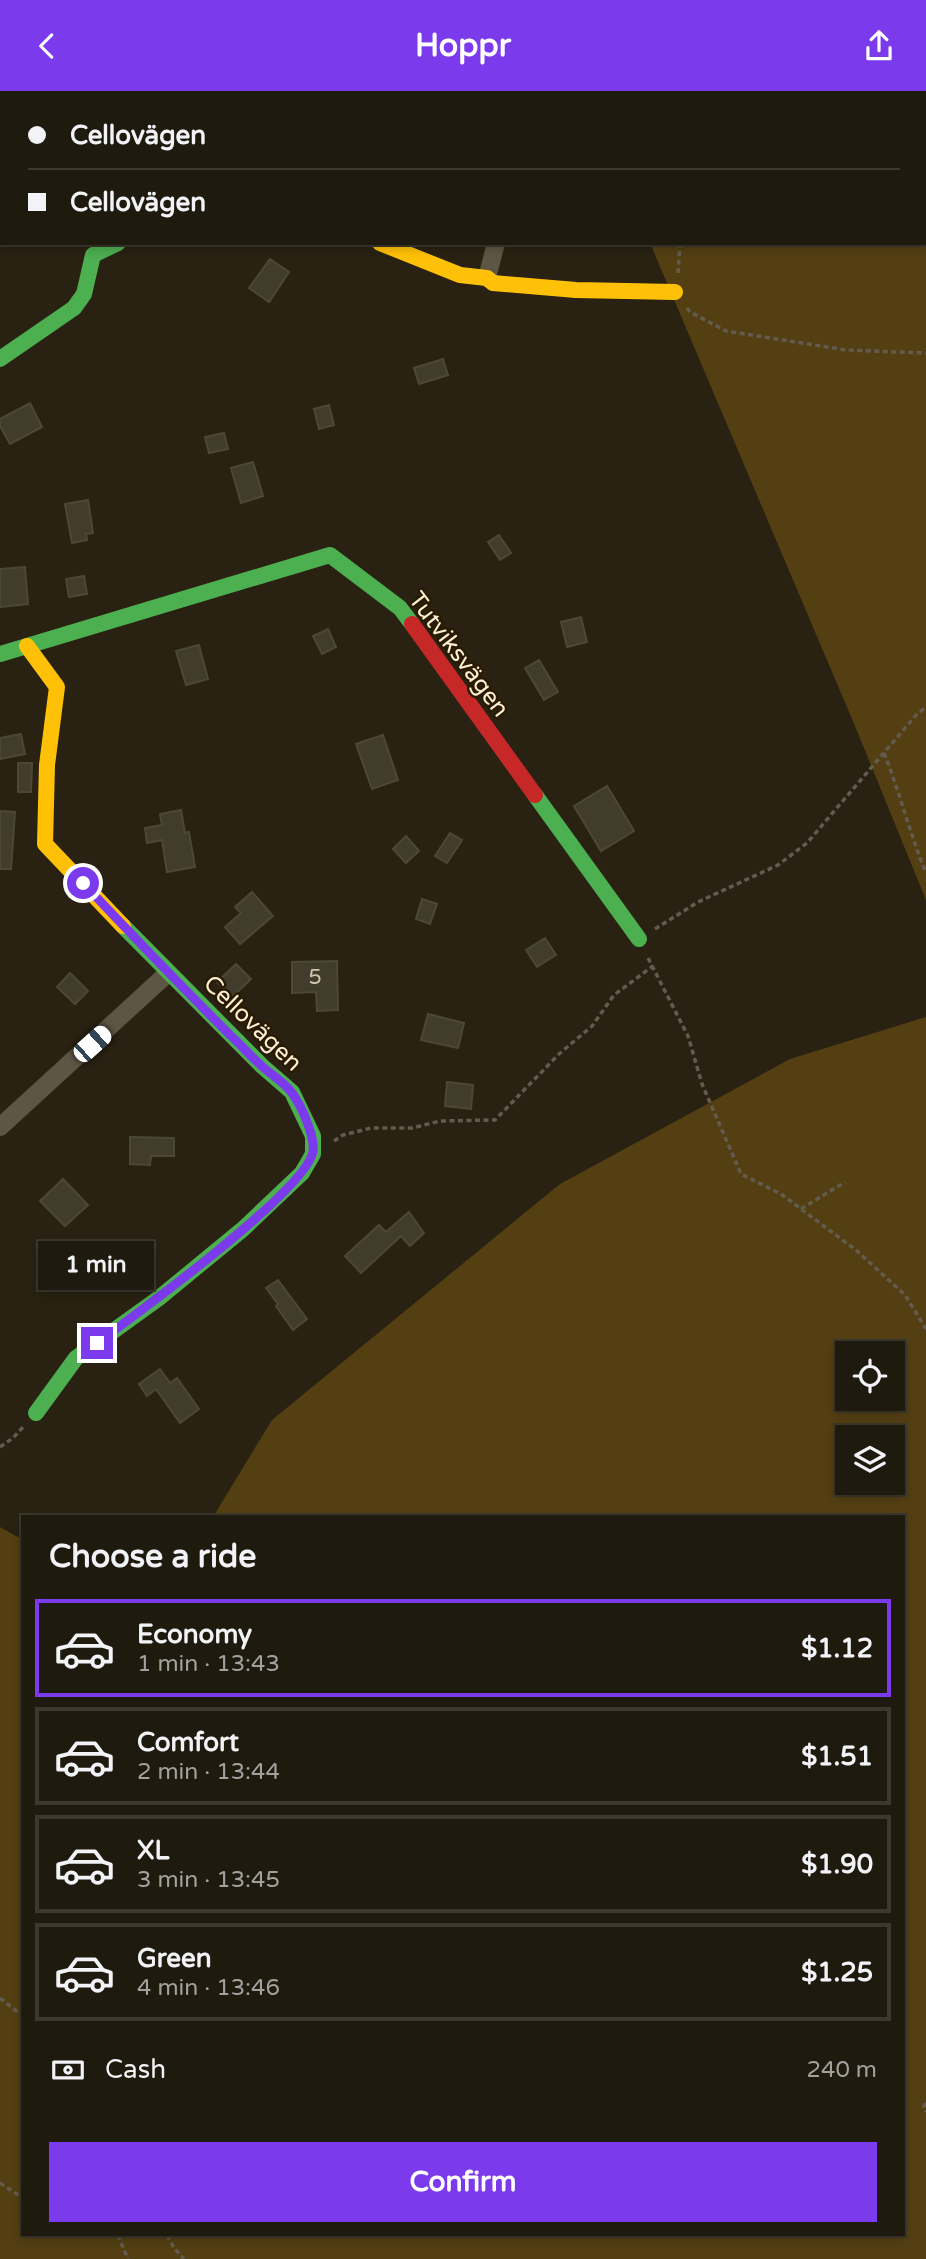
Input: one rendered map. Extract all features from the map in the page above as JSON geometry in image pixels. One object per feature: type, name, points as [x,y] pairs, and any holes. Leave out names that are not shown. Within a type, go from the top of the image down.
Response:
[{"type":"street","points":[[0,359],[74,309],[85,294],[93,255],[114,245]]},
{"type":"street","points":[[385,245],[460,275],[486,278],[493,283],[576,290],[675,292]]},
{"type":"street","points":[[486,278],[495,245]]},
{"type":"street","name":"Tutviksvägen","points":[[0,654],[330,555],[400,608],[639,939]]},
{"type":"street","name":"Cellovägen","points":[[27,646],[57,687],[47,765],[45,844],[168,973],[292,1092],[313,1136],[313,1154]]},
{"type":"street","points":[[0,1127],[168,973]]},
{"type":"street","points":[[36,1413],[76,1358],[159,1298],[243,1229],[302,1173],[313,1154]]},
{"type":"path","points":[[678,275],[680,245]]},
{"type":"path","points":[[675,292],[690,312],[726,331],[846,350],[926,353]]},
{"type":"path","points":[[926,707],[917,714],[807,843],[778,865],[698,902],[639,939],[688,1036],[702,1084],[741,1174],[781,1194],[856,1250],[905,1295],[926,1329]]},
{"type":"path","points":[[884,753],[926,873]]},
{"type":"path","points":[[313,1154],[344,1135],[371,1128],[412,1128],[440,1121],[495,1120],[559,1053],[592,1026],[614,995],[653,966]]},
{"type":"path","points":[[801,1209],[845,1182]]},
{"type":"path","points":[[0,1447],[13,1438],[36,1413]]},
{"type":"path","points":[[0,1998],[21,2014]]},
{"type":"path","points":[[926,2103],[926,2112]]},
{"type":"path","points":[[0,2183],[21,2197]]},
{"type":"path","points":[[118,2236],[128,2259]]},
{"type":"path","points":[[168,2236],[184,2259]]},
{"type":"shaded area","points":[[651,245],[926,245],[926,900]]},
{"type":"shaded area","points":[[926,1017],[926,2259],[0,2259],[0,1527],[21,1539],[21,2236],[905,2236],[905,1515],[214,1515],[272,1420],[560,1184],[790,1059]]},
{"type":"building","points":[[270,259],[289,272],[269,302],[249,288]]},
{"type":"building","points":[[443,359],[448,375],[419,384],[414,368]]},
{"type":"building","points":[[30,403],[42,427],[10,444],[0,426],[0,419]]},
{"type":"building","points":[[329,405],[334,425],[319,429],[314,409]]},
{"type":"building","points":[[224,433],[228,449],[209,453],[205,437]]},
{"type":"building","points":[[253,462],[263,496],[241,503],[231,468]]},
{"type":"building","points":[[88,500],[93,533],[86,534],[87,540],[72,543],[65,504]]},
{"type":"building","points":[[499,535],[511,553],[500,560],[488,542]]},
{"type":"building","points":[[25,567],[28,604],[0,607],[0,569]]},
{"type":"building","points":[[84,576],[87,594],[69,597],[66,579]]},
{"type":"building","points":[[581,617],[587,642],[567,647],[561,622]]},
{"type":"building","points":[[328,629],[336,647],[322,654],[313,636]]},
{"type":"building","points":[[199,645],[208,679],[186,685],[176,651]]},
{"type":"building","points":[[539,660],[558,692],[544,700],[525,668]]},
{"type":"building","points":[[21,734],[25,754],[0,759],[0,738]]},
{"type":"building","points":[[383,735],[398,780],[372,789],[356,744]]},
{"type":"building","points":[[18,763],[32,763],[31,792],[18,792]]},
{"type":"building","points":[[607,786],[634,831],[601,851],[574,806]]},
{"type":"building","points":[[181,810],[185,833],[189,832],[195,867],[167,872],[162,840],[147,843],[145,828],[162,825],[160,814]]},
{"type":"building","points":[[0,811],[15,812],[11,869],[0,869]]},
{"type":"building","points":[[450,833],[462,840],[447,863],[435,856]]},
{"type":"building","points":[[406,836],[419,851],[406,863],[393,849]]},
{"type":"building","points":[[252,892],[273,916],[240,944],[225,927],[241,913],[235,907]]},
{"type":"building","points":[[422,899],[437,904],[430,924],[416,919]]},
{"type":"building","points":[[545,938],[556,955],[537,967],[526,950]]},
{"type":"building","points":[[337,961],[338,1010],[317,1011],[316,992],[292,993],[292,962]]},
{"type":"building","points":[[236,964],[251,979],[232,997],[217,982]]},
{"type":"building","points":[[70,973],[88,991],[75,1004],[57,987]]},
{"type":"building","points":[[428,1014],[464,1023],[458,1048],[421,1040]]},
{"type":"building","points":[[447,1082],[473,1085],[471,1109],[445,1106]]},
{"type":"building","points":[[130,1137],[174,1138],[174,1156],[151,1156],[150,1165],[130,1164]]},
{"type":"building","points":[[63,1179],[88,1205],[65,1226],[40,1201]]},
{"type":"building","points":[[409,1212],[424,1233],[410,1246],[401,1236],[361,1273],[345,1256],[379,1225],[386,1232]]},
{"type":"building","points":[[278,1280],[307,1319],[293,1330],[266,1288]]},
{"type":"building","points":[[160,1369],[170,1383],[177,1378],[199,1409],[180,1423],[156,1389],[147,1396],[139,1384]]},
{"type":"traffic: fast","points":[[0,359],[74,308],[84,294],[93,255],[114,245]]},
{"type":"traffic: fast","points":[[0,654],[330,555],[400,608],[412,624]]},
{"type":"traffic: fast","points":[[535,795],[639,939]]},
{"type":"traffic: fast","points":[[36,1413],[76,1358],[159,1298],[243,1229],[302,1173],[313,1154],[313,1136],[292,1092],[262,1066],[123,926]]},
{"type":"traffic: slow","points":[[385,245],[460,275],[487,278],[493,283],[576,290],[675,292]]},
{"type":"traffic: slow","points":[[27,646],[57,687],[47,765],[45,844],[123,926]]},
{"type":"traffic: jam","points":[[412,624],[535,795]]},
{"type":"route","points":[[83,883],[168,973],[292,1092],[313,1136],[313,1154],[302,1173],[283,1192],[243,1229],[159,1298],[97,1343]]}]
